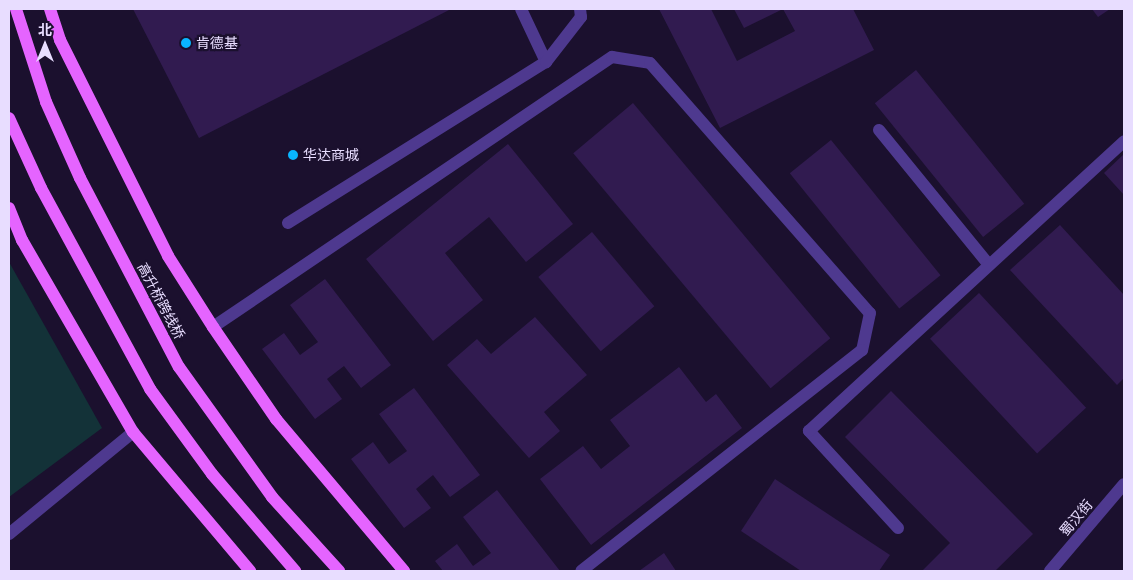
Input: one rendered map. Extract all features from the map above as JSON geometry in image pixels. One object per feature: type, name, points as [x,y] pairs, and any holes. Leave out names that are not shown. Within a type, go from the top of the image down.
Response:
[{"type":"main road","name":"高升桥跨线桥","points":[[16,9],[46,102],[80,178],[179,367],[272,497],[339,571]]},
{"type":"main road","points":[[50,9],[60,40],[168,256],[213,327],[276,419],[404,571]]},
{"type":"main road","points":[[9,118],[41,188],[150,389],[212,474],[295,571]]},
{"type":"main road","points":[[9,208],[22,240],[133,432],[250,571]]},
{"type":"street","points":[[521,9],[546,62]]},
{"type":"street","points":[[288,223],[546,62],[581,17],[580,9]]},
{"type":"street","points":[[213,327],[612,57],[650,63],[870,313],[862,350],[581,571]]},
{"type":"street","points":[[879,130],[989,265]]},
{"type":"street","points":[[898,528],[809,431],[1124,141]]},
{"type":"street","points":[[9,534],[133,432]]},
{"type":"street","name":"蜀汉街","points":[[1050,571],[1124,484]]},
{"type":"green space","points":[[9,262],[102,428],[9,497]]},
{"type":"building","points":[[133,9],[451,9],[199,138]]},
{"type":"building","points":[[659,9],[711,9],[737,61],[795,31],[783,9],[853,9],[874,50],[720,128]]},
{"type":"building","points":[[734,9],[783,9],[744,28]]},
{"type":"building","points":[[1092,9],[1110,9],[1098,17]]},
{"type":"building","points":[[916,70],[1024,204],[983,237],[875,103]]},
{"type":"building","points":[[633,103],[830,338],[771,388],[573,153]]},
{"type":"building","points":[[831,140],[941,275],[899,309],[790,173]]},
{"type":"building","points":[[508,144],[573,224],[526,262],[489,217],[445,253],[483,300],[433,341],[366,259]]},
{"type":"building","points":[[1124,154],[1124,195],[1104,173]]},
{"type":"building","points":[[1060,225],[1124,295],[1124,378],[1117,385],[1010,270]]},
{"type":"building","points":[[592,232],[654,306],[601,351],[538,277]]},
{"type":"building","points":[[325,279],[391,365],[361,388],[344,366],[327,379],[342,399],[315,419],[262,349],[284,333],[300,355],[318,342],[290,305]]},
{"type":"building","points":[[979,293],[1086,408],[1037,454],[930,339]]},
{"type":"building","points":[[535,317],[587,375],[544,412],[560,431],[529,458],[447,365],[477,339],[491,354]]},
{"type":"building","points":[[679,367],[706,402],[716,394],[742,428],[591,545],[540,479],[583,446],[601,469],[630,446],[610,420]]},
{"type":"building","points":[[414,388],[480,475],[450,497],[433,475],[416,489],[431,508],[404,528],[351,459],[373,442],[389,464],[407,451],[379,414]]},
{"type":"building","points":[[891,391],[1033,534],[995,571],[922,571],[950,543],[845,437]]},
{"type":"building","points":[[775,479],[890,555],[879,571],[801,571],[741,531]]},
{"type":"building","points":[[497,490],[560,571],[443,571],[435,561],[457,544],[473,566],[491,553],[463,517]]},
{"type":"building","points":[[664,553],[676,571],[639,571]]},
{"type":"place","name":"肯德基","points":[[186,43]]},
{"type":"place","name":"华达商城","points":[[293,155]]}]
